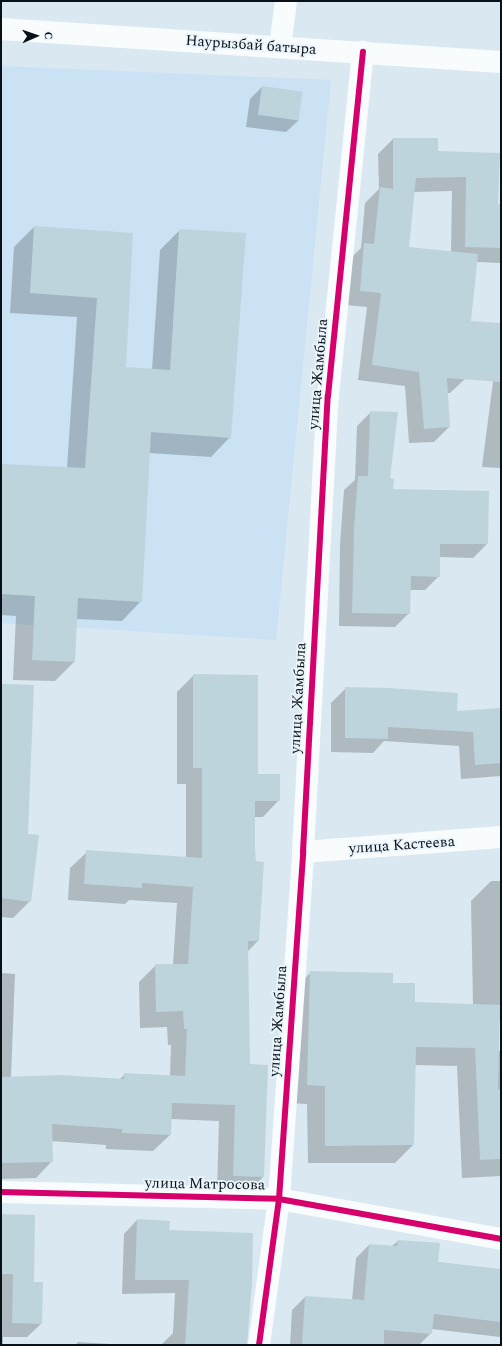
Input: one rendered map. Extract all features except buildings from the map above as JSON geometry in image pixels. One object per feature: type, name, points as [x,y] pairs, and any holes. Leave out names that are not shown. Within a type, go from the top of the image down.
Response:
[{"type":"street","points":[[280,47],[286,1]]},
{"type":"street","name":"Наурызбай батыра","points":[[1,29],[501,62]]},
{"type":"street","name":"улица Жамбыла","points":[[259,1345],[279,1199],[303,852],[328,396],[362,52]]},
{"type":"street","name":"улица Кастеева","points":[[303,852],[501,837]]},
{"type":"street","name":"улица Матросова","points":[[1,1192],[279,1199],[501,1239]]},
{"type":"shaded area","points":[[1,66],[331,80],[276,640],[1,623]]},
{"type":"cycle path","points":[[259,1345],[279,1199],[303,852],[328,396],[363,52]]},
{"type":"cycle path","points":[[1,1192],[279,1199],[501,1239]]}]
